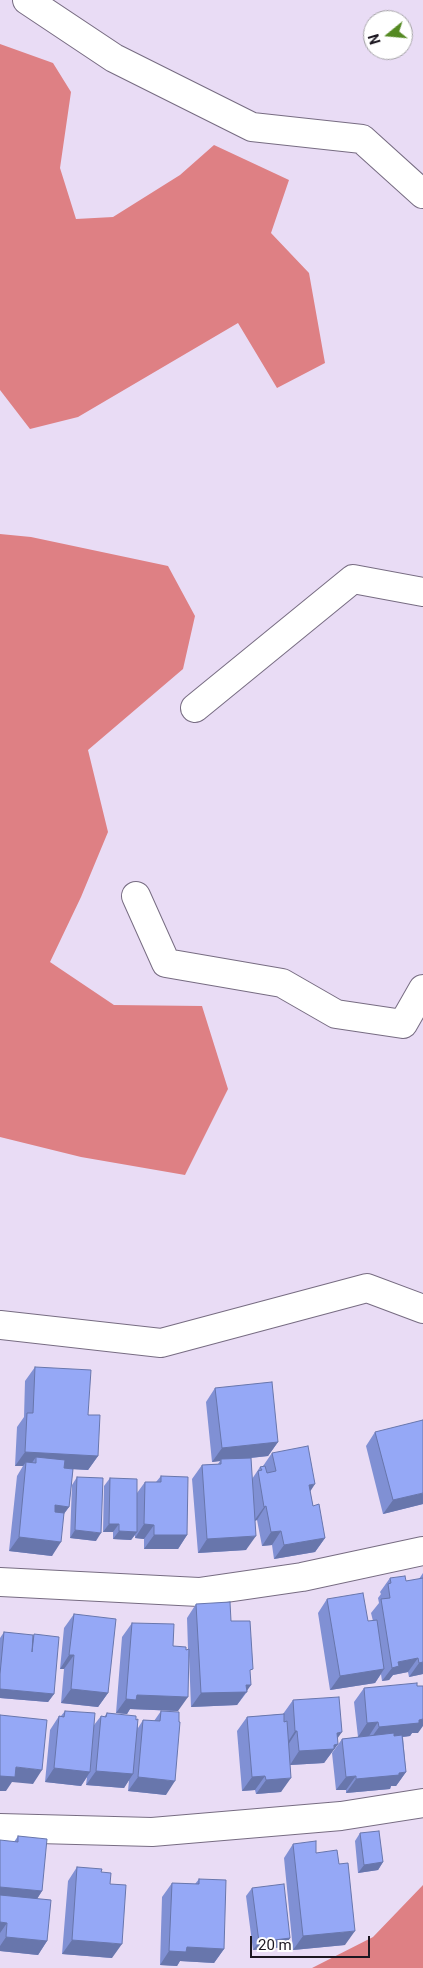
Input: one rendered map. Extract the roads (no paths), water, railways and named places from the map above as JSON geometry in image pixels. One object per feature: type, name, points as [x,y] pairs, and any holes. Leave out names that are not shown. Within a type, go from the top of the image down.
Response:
[{"type":"street","points":[[27,0],[114,58],[252,126],[362,139],[423,194]]},
{"type":"street","points":[[195,708],[353,579],[423,592]]},
{"type":"street","points":[[136,896],[166,963],[282,983],[336,1014],[403,1024],[423,989]]},
{"type":"street","points":[[0,1326],[161,1343],[367,1288],[423,1309]]},
{"type":"street","points":[[0,1582],[199,1592],[302,1577],[423,1551]]},
{"type":"street","points":[[0,1828],[152,1832],[341,1816],[423,1803]]}]
